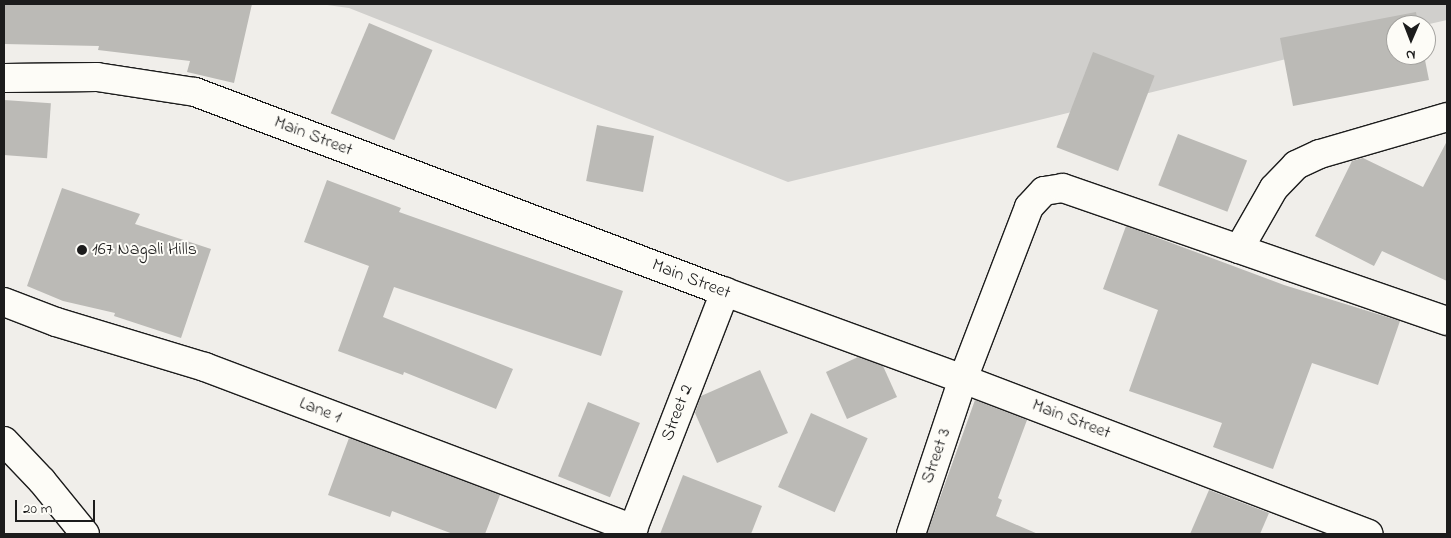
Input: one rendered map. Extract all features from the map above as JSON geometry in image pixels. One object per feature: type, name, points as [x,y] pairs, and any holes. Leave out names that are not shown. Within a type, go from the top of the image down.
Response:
[{"type":"street","name":"Main Street","points":[[4,78],[97,77],[195,92],[725,292],[963,379],[1368,534]]},
{"type":"street","points":[[1239,249],[1274,188],[1296,165],[1320,154],[1447,117]]},
{"type":"street","name":"Street 3","points":[[911,534],[963,379],[1030,207],[1044,191],[1064,188],[1447,321]]},
{"type":"street","name":"Street 2","points":[[632,532],[725,292]]},
{"type":"street","name":"Lane 1","points":[[4,302],[56,322],[205,367],[632,532]]},
{"type":"street","points":[[4,441],[42,481],[85,534]]},
{"type":"shaded area","points":[[320,4],[1447,4],[1447,20],[1436,22],[1436,15],[1386,15],[1386,34],[788,182],[349,8]]},
{"type":"building","points":[[4,4],[252,4],[234,83],[187,72],[190,61],[98,50],[99,46],[4,44]]},
{"type":"building","points":[[1416,12],[1416,15],[1400,15]]},
{"type":"building","points":[[1386,18],[1386,65],[1426,65],[1429,80],[1293,106],[1280,38]]},
{"type":"building","points":[[369,23],[433,50],[394,140],[331,113]]},
{"type":"building","points":[[1093,52],[1155,76],[1118,171],[1056,147]]},
{"type":"building","points":[[4,100],[51,103],[47,158],[4,155]]},
{"type":"building","points":[[597,125],[654,136],[643,192],[586,181]]},
{"type":"building","points":[[1178,134],[1247,161],[1227,212],[1158,185]]},
{"type":"building","points":[[1447,141],[1447,281],[1382,251],[1374,266],[1315,236],[1352,161],[1363,158],[1423,187]]},
{"type":"building","points":[[327,180],[401,208],[399,212],[623,291],[601,356],[394,287],[383,317],[513,369],[496,409],[404,372],[403,375],[338,351],[369,266],[304,242]]},
{"type":"building","points":[[62,188],[140,214],[135,224],[211,249],[181,338],[114,316],[115,313],[63,301],[27,286]]},
{"type":"building","points":[[1126,226],[1284,285],[1400,321],[1378,385],[1312,363],[1273,469],[1213,447],[1222,423],[1129,391],[1158,310],[1103,289]]},
{"type":"building","points":[[858,357],[883,366],[897,397],[847,419],[826,372]]},
{"type":"building","points":[[760,370],[788,433],[717,463],[695,413],[701,396]]},
{"type":"building","points":[[975,400],[1027,420],[998,498],[1002,500],[996,516],[1038,534],[927,534]]},
{"type":"building","points":[[588,402],[640,423],[610,497],[558,476]]},
{"type":"building","points":[[811,413],[868,438],[835,512],[778,487]]},
{"type":"building","points":[[349,438],[500,495],[485,534],[453,534],[392,511],[390,517],[328,495]]},
{"type":"building","points":[[683,475],[762,506],[751,534],[660,534]]},
{"type":"building","points":[[1209,490],[1269,513],[1260,534],[1190,534]]},
{"type":"place","name":"167 Nagali Hills","points":[[82,250]]}]
